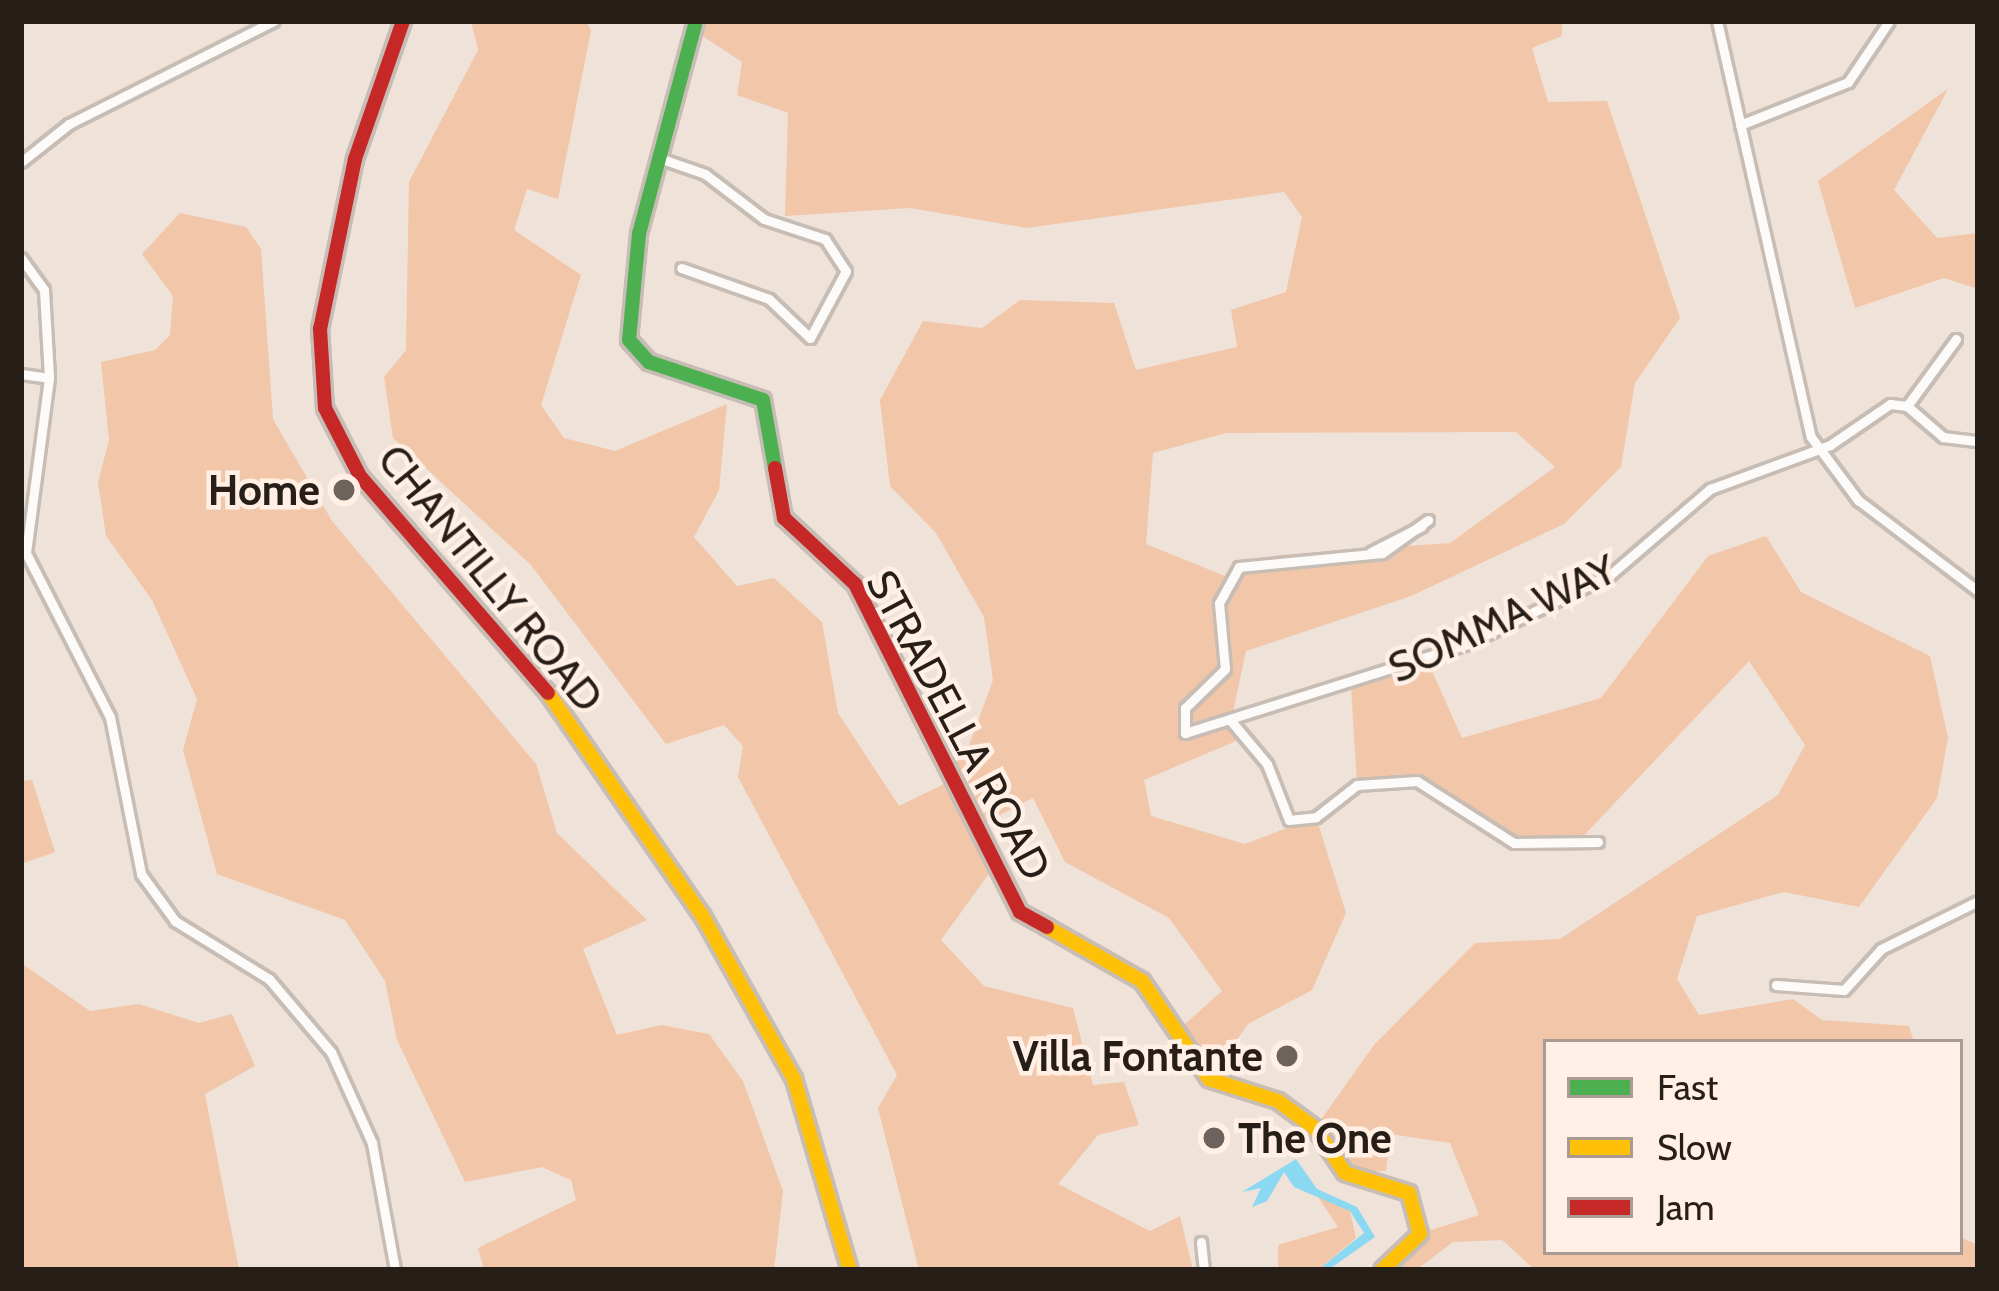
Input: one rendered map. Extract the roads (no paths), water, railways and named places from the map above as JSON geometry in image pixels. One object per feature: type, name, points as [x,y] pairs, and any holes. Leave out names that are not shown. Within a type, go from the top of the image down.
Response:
[{"type":"street","points":[[21,162],[69,124],[274,21]]},
{"type":"street","name":"CHANTILLY ROAD","points":[[403,21],[356,159],[320,328],[325,409],[360,476],[537,677],[702,915],[794,1079],[850,1270]]},
{"type":"street","name":"STRADELLA ROAD","points":[[696,21],[625,312],[629,340],[649,362],[764,400],[784,518],[855,584],[1020,912],[1142,981],[1209,1079],[1278,1101],[1315,1128],[1345,1173],[1409,1192],[1420,1234],[1382,1270]]},
{"type":"street","points":[[1717,21],[1818,450],[1858,500],[1978,591]]},
{"type":"street","points":[[1740,125],[1848,82],[1889,21]]},
{"type":"street","points":[[659,158],[833,246],[845,285],[810,338],[769,299],[681,268]]},
{"type":"street","points":[[21,258],[44,290],[49,378],[26,554],[110,717],[141,874],[175,922],[269,979],[331,1052],[372,1143],[395,1270]]},
{"type":"street","points":[[1956,339],[1907,406],[1943,436],[1978,441]]},
{"type":"street","points":[[21,374],[49,378]]},
{"type":"street","name":"SOMMA WAY","points":[[1425,523],[1409,543],[1371,552],[1239,567],[1219,603],[1223,674],[1181,719],[1185,733],[1467,644],[1610,575],[1710,488],[1818,450],[1879,409],[1907,406]]},
{"type":"street","points":[[1231,721],[1267,764],[1289,820],[1316,817],[1357,785],[1418,782],[1514,843],[1598,842]]},
{"type":"street","points":[[1776,986],[1833,994],[1862,980],[1881,949],[1978,901]]},
{"type":"street","points":[[1201,1242],[1204,1270]]},
{"type":"water","points":[[1296,1159],[1317,1189],[1357,1207],[1375,1237],[1328,1270],[1318,1270],[1364,1233],[1350,1211],[1294,1187],[1284,1172],[1267,1201],[1252,1207],[1261,1188],[1242,1192]]},
{"type":"place","name":"Home","points":[[344,490]]},
{"type":"place","name":"Villa Fontante","points":[[1287,1056]]},
{"type":"place","name":"The One","points":[[1214,1138]]}]
